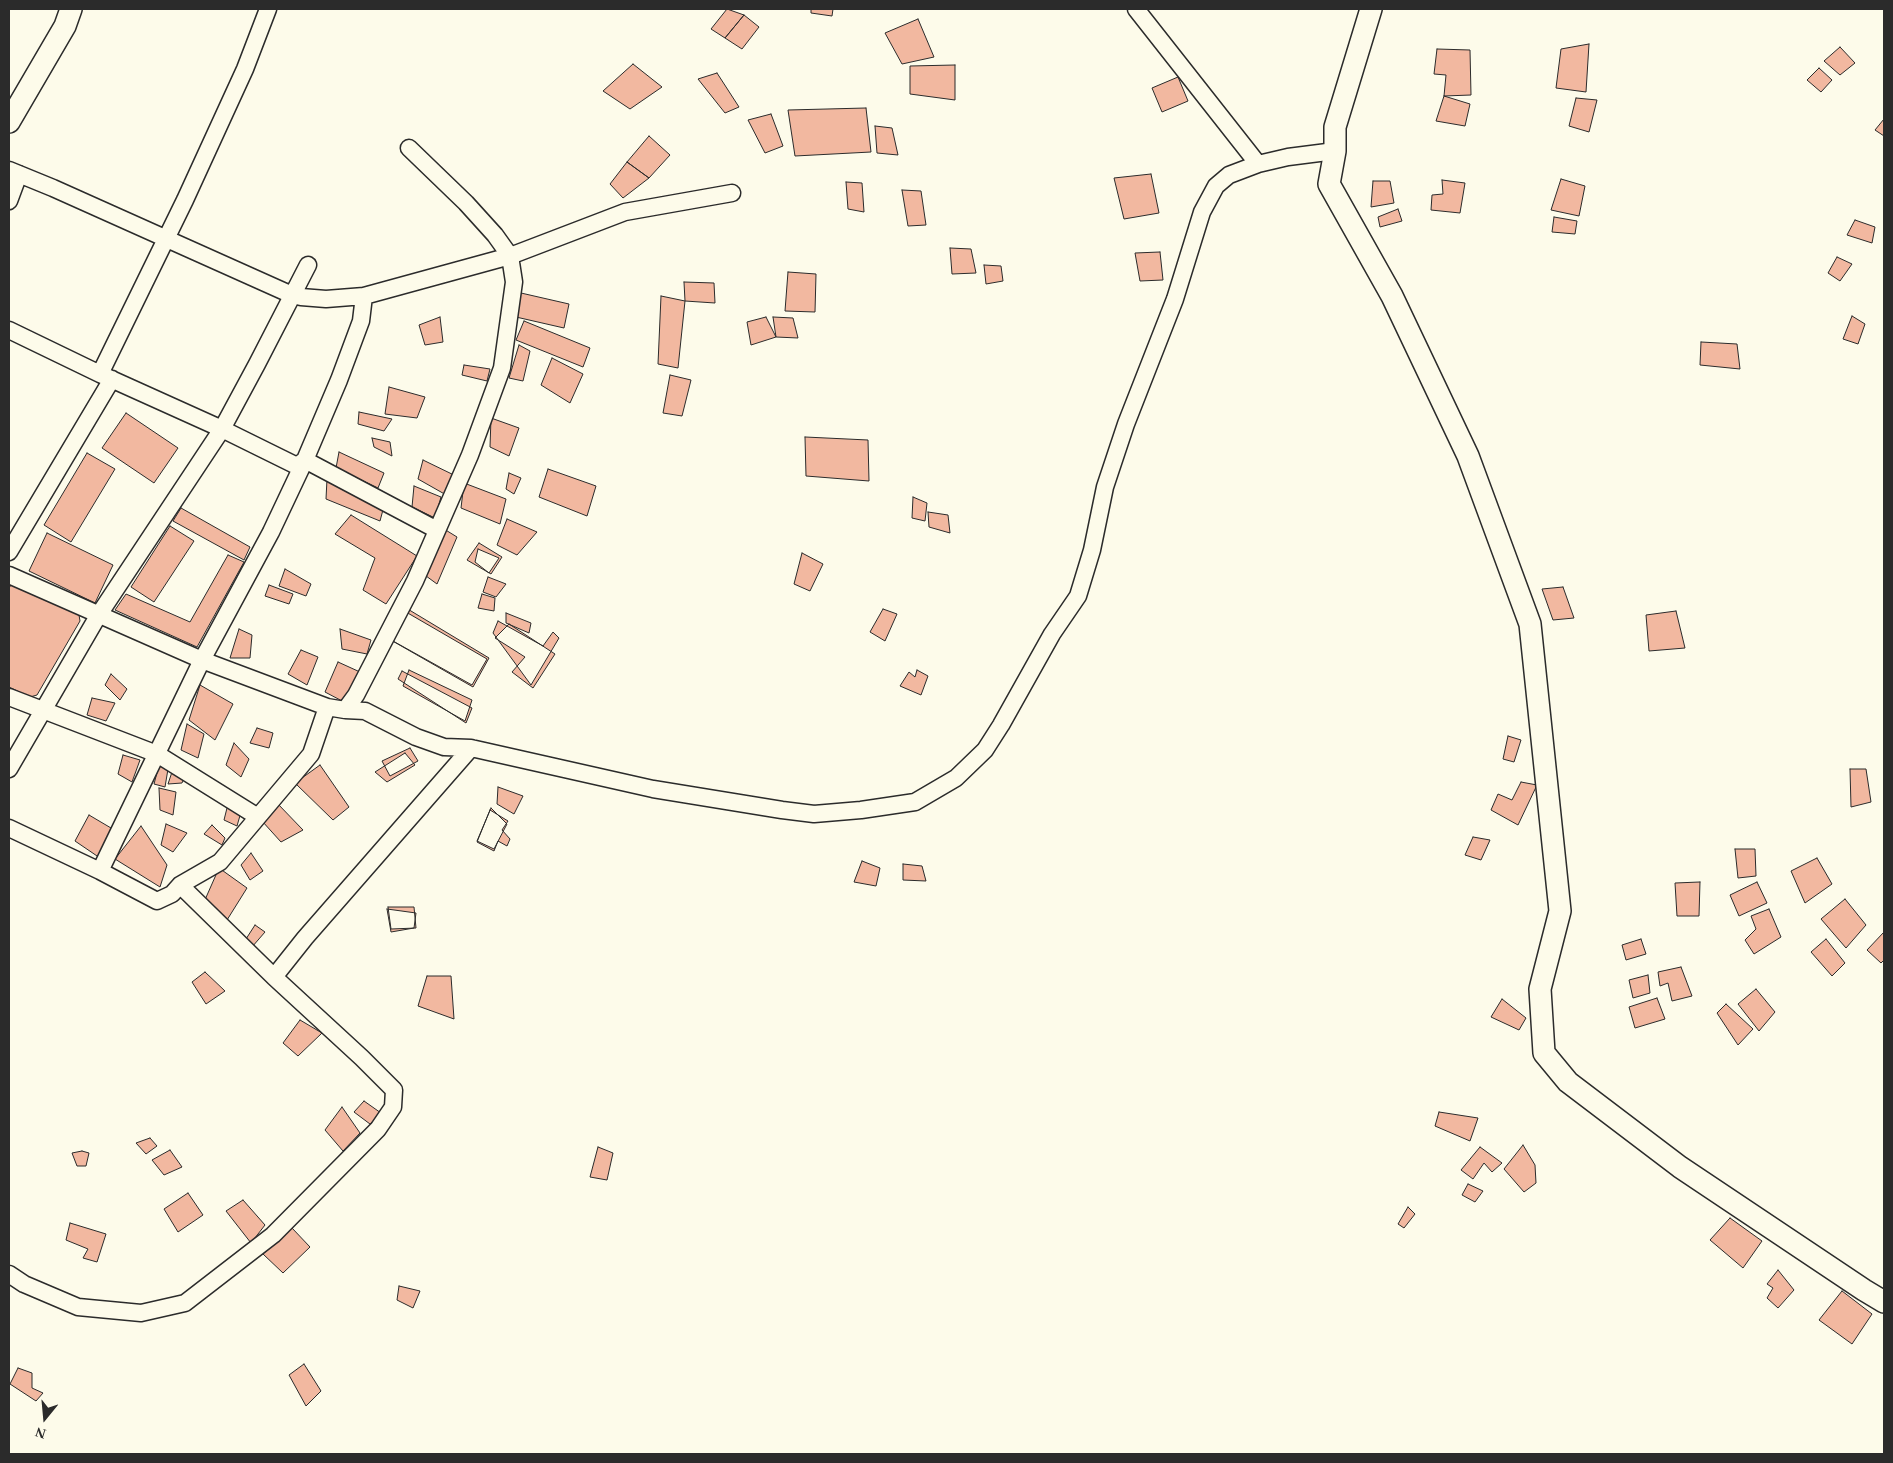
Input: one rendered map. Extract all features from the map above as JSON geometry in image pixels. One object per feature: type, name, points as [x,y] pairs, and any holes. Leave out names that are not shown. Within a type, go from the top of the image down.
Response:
[{"type":"street","points":[[9,122],[65,26],[71,9]]},
{"type":"street","points":[[9,552],[106,377],[165,238],[245,69],[268,9]]},
{"type":"street","points":[[1136,9],[1258,164]]},
{"type":"street","points":[[1371,9],[1335,127],[1335,152],[1330,184],[1392,296],[1468,456],[1530,624],[1560,911],[1540,989],[1544,1054],[1568,1082],[1680,1166],[1884,1302]]},
{"type":"street","points":[[345,710],[356,695],[411,589],[470,455],[502,368],[514,282],[510,256],[494,235],[466,203],[409,148]]},
{"type":"street","points":[[9,576],[202,660],[327,708],[364,710],[416,737],[444,747],[471,748],[653,788],[814,814],[861,810],[914,802],[956,778],[985,750],[1052,634],[1078,596],[1092,550],[1105,487],[1126,424],[1175,299],[1202,212],[1216,186],[1229,174],[1258,164],[1288,157],[1335,152]]},
{"type":"street","points":[[9,201],[14,172],[292,295],[301,298],[326,299],[364,296],[510,256],[625,212],[732,193]]},
{"type":"street","points":[[9,769],[98,616],[222,429],[308,265]]},
{"type":"street","points":[[100,871],[202,660],[271,532],[305,460],[339,380],[361,321],[364,296]]},
{"type":"street","points":[[9,330],[297,466],[305,460]]},
{"type":"street","points":[[305,460],[437,530]]},
{"type":"street","points":[[9,697],[157,754],[258,817]]},
{"type":"street","points":[[9,828],[157,900],[172,894],[180,886],[220,862],[311,754],[327,708]]},
{"type":"street","points":[[274,978],[305,938],[471,748]]},
{"type":"street","points":[[9,1274],[24,1284],[78,1307],[142,1313],[185,1303],[273,1235],[378,1129],[393,1107],[394,1090],[362,1058],[274,978],[180,886]]},
{"type":"building","points":[[727,9],[744,15],[725,38],[711,29]]},
{"type":"building","points":[[811,9],[833,9],[832,16],[811,13]]},
{"type":"building","points":[[744,15],[759,27],[742,49],[725,38]]},
{"type":"building","points":[[918,19],[934,57],[902,64],[885,33]]},
{"type":"building","points":[[1589,44],[1586,92],[1556,88],[1561,49]]},
{"type":"building","points":[[1840,47],[1855,63],[1840,75],[1824,61]]},
{"type":"building","points":[[1437,49],[1470,50],[1471,95],[1444,96],[1446,75],[1434,74]]},
{"type":"building","points":[[633,64],[662,87],[630,109],[603,91]]},
{"type":"building","points":[[955,65],[955,100],[910,94],[910,66]]},
{"type":"building","points":[[1819,68],[1832,80],[1821,92],[1807,80]]},
{"type":"building","points":[[717,73],[739,107],[725,113],[698,79]]},
{"type":"building","points":[[1178,77],[1188,101],[1162,112],[1152,88]]},
{"type":"building","points":[[1444,96],[1470,104],[1465,126],[1436,121]]},
{"type":"building","points":[[1576,98],[1597,100],[1589,132],[1569,126]]},
{"type":"building","points":[[866,108],[871,152],[795,156],[788,110]]},
{"type":"building","points":[[771,114],[783,146],[765,153],[748,120]]},
{"type":"building","points":[[1884,119],[1884,136],[1875,130]]},
{"type":"building","points":[[875,126],[892,128],[898,155],[877,153]]},
{"type":"building","points":[[649,136],[670,155],[649,178],[627,162]]},
{"type":"building","points":[[627,162],[649,178],[623,198],[610,184]]},
{"type":"building","points":[[1151,174],[1159,213],[1124,219],[1114,178]]},
{"type":"building","points":[[1561,179],[1585,186],[1579,216],[1551,210]]},
{"type":"building","points":[[1442,180],[1465,183],[1460,213],[1431,210],[1432,195],[1443,194]]},
{"type":"building","points":[[1373,181],[1390,181],[1394,203],[1371,207]]},
{"type":"building","points":[[846,182],[862,183],[864,212],[848,209]]},
{"type":"building","points":[[902,190],[921,191],[926,225],[908,226]]},
{"type":"building","points":[[1398,209],[1402,221],[1380,227],[1378,217]]},
{"type":"building","points":[[1554,217],[1577,221],[1575,234],[1552,232]]},
{"type":"building","points":[[1855,220],[1875,227],[1872,243],[1847,235]]},
{"type":"building","points":[[950,248],[971,249],[976,273],[952,274]]},
{"type":"building","points":[[1160,252],[1163,280],[1140,281],[1135,253]]},
{"type":"building","points":[[1837,257],[1852,264],[1840,281],[1828,273]]},
{"type":"building","points":[[984,265],[1001,266],[1003,281],[986,284]]},
{"type":"building","points":[[788,272],[816,274],[815,312],[785,311]]},
{"type":"building","points":[[684,282],[714,283],[715,303],[685,301]]},
{"type":"building","points":[[521,293],[569,304],[564,328],[516,317]]},
{"type":"building","points":[[661,296],[685,301],[678,368],[658,364]]},
{"type":"building","points":[[1852,316],[1865,324],[1858,344],[1843,339]]},
{"type":"building","points":[[440,317],[443,342],[425,345],[419,325]]},
{"type":"building","points":[[766,317],[776,337],[751,345],[747,322]]},
{"type":"building","points":[[773,317],[793,318],[798,338],[776,337]]},
{"type":"building","points":[[524,321],[590,348],[583,367],[516,340]]},
{"type":"building","points":[[1701,342],[1737,344],[1740,369],[1700,365]]},
{"type":"building","points":[[519,345],[530,351],[523,381],[509,378]]},
{"type":"building","points":[[552,358],[583,374],[570,403],[541,385]]},
{"type":"building","points":[[464,365],[490,369],[487,381],[462,375]]},
{"type":"building","points":[[670,375],[691,380],[682,416],[663,413]]},
{"type":"building","points":[[389,387],[425,397],[417,418],[385,414]]},
{"type":"building","points":[[359,412],[392,419],[384,431],[358,424]]},
{"type":"building","points":[[126,413],[178,448],[154,483],[102,448]]},
{"type":"building","points":[[491,418],[519,428],[509,456],[490,447]]},
{"type":"building","points":[[805,437],[868,440],[869,481],[806,476]]},
{"type":"building","points":[[372,438],[390,442],[392,456],[374,447]]},
{"type":"building","points":[[339,452],[384,473],[378,488],[336,468]]},
{"type":"building","points":[[87,453],[115,469],[71,542],[44,525]]},
{"type":"building","points":[[423,460],[458,477],[448,496],[418,479]]},
{"type":"building","points":[[548,469],[596,486],[587,516],[539,497]]},
{"type":"building","points":[[509,473],[521,478],[514,494],[506,489]]},
{"type":"building","points":[[327,479],[384,506],[380,521],[326,499]]},
{"type":"building","points":[[464,483],[506,499],[500,524],[461,508]]},
{"type":"building","points":[[414,486],[441,497],[435,518],[412,507]]},
{"type":"building","points":[[913,497],[927,503],[925,521],[912,518]]},
{"type":"building","points":[[181,508],[250,547],[244,560],[173,521]]},
{"type":"building","points":[[928,512],[948,515],[950,533],[929,527]]},
{"type":"building","points":[[351,515],[417,556],[386,604],[363,590],[375,558],[335,534]]},
{"type":"building","points":[[507,519],[537,532],[517,555],[497,545]]},
{"type":"building","points":[[170,526],[194,541],[154,602],[131,587]]},
{"type":"building","points":[[444,529],[457,537],[437,584],[422,573]]},
{"type":"building","points":[[47,533],[113,565],[95,603],[29,571]]},
{"type":"building","points":[[479,543],[502,557],[491,574],[467,560]]},
{"type":"building","points":[[478,549],[499,558],[489,573],[475,562]]},
{"type":"building","points":[[802,553],[823,564],[810,591],[794,584]]},
{"type":"building","points":[[228,555],[244,562],[197,647],[115,610],[126,594],[190,622]]},
{"type":"building","points":[[285,569],[311,584],[306,596],[279,586]]},
{"type":"building","points":[[488,577],[506,584],[496,597],[483,592]]},
{"type":"building","points":[[12,585],[79,615],[80,621],[37,695],[30,697],[9,687],[9,587]]},
{"type":"building","points":[[269,585],[293,594],[289,604],[265,596]]},
{"type":"building","points":[[1563,587],[1574,618],[1553,620],[1542,589]]},
{"type":"building","points":[[482,594],[495,598],[494,611],[478,608]]},
{"type":"building","points":[[406,608],[489,658],[473,687],[389,639]]},
{"type":"building","points":[[883,609],[897,614],[885,641],[870,632]]},
{"type":"building","points":[[1676,611],[1685,648],[1649,651],[1646,615]]},
{"type":"building","points":[[406,612],[487,659],[472,685],[393,641]]},
{"type":"building","points":[[506,613],[531,623],[529,633],[506,623]]},
{"type":"building","points":[[498,621],[543,646],[553,632],[559,638],[531,685],[493,633]]},
{"type":"building","points":[[509,624],[555,654],[533,688],[512,672],[525,657],[495,638]]},
{"type":"building","points":[[239,629],[252,635],[250,658],[230,658]]},
{"type":"building","points":[[340,629],[371,640],[367,654],[342,649]]},
{"type":"building","points":[[301,650],[318,657],[307,685],[288,674]]},
{"type":"building","points":[[338,662],[360,672],[344,702],[325,692]]},
{"type":"building","points":[[409,670],[472,700],[465,721],[403,686]]},
{"type":"building","points":[[917,670],[928,676],[921,695],[900,686],[909,672],[915,677]]},
{"type":"building","points":[[402,671],[472,708],[466,723],[398,679]]},
{"type":"building","points":[[111,674],[127,689],[120,700],[105,685]]},
{"type":"building","points":[[200,685],[233,704],[215,740],[189,720]]},
{"type":"building","points":[[92,698],[115,703],[106,721],[87,715]]},
{"type":"building","points":[[187,724],[204,734],[198,758],[181,750]]},
{"type":"building","points":[[257,728],[273,733],[269,748],[250,743]]},
{"type":"building","points":[[1508,736],[1521,740],[1514,762],[1503,759]]},
{"type":"building","points":[[234,743],[249,759],[241,777],[226,765]]},
{"type":"building","points":[[410,748],[418,761],[390,776],[382,761]]},
{"type":"building","points":[[405,753],[415,765],[387,782],[375,772]]},
{"type":"building","points":[[123,755],[140,760],[132,782],[118,774]]},
{"type":"building","points":[[159,765],[168,769],[165,787],[154,784]]},
{"type":"building","points":[[320,765],[349,807],[333,820],[295,783]]},
{"type":"building","points":[[173,769],[185,776],[182,783],[168,784]]},
{"type":"building","points":[[1850,769],[1866,769],[1871,802],[1851,807]]},
{"type":"building","points":[[1521,782],[1537,785],[1518,825],[1491,810],[1498,794],[1512,800]]},
{"type":"building","points":[[498,787],[523,796],[514,814],[497,804]]},
{"type":"building","points":[[159,788],[176,792],[173,815],[160,810]]},
{"type":"building","points":[[277,803],[303,830],[281,842],[262,821]]},
{"type":"building","points":[[228,804],[241,812],[237,826],[224,820]]},
{"type":"building","points":[[491,808],[507,824],[494,849],[477,841]]},
{"type":"building","points":[[490,810],[508,821],[502,830],[510,839],[507,846],[498,841],[494,851],[477,842]]},
{"type":"building","points":[[89,815],[111,828],[100,858],[75,841]]},
{"type":"building","points":[[166,824],[187,833],[173,852],[161,845]]},
{"type":"building","points":[[212,825],[225,838],[222,845],[204,834]]},
{"type":"building","points":[[141,826],[167,865],[160,887],[115,859]]},
{"type":"building","points":[[1473,837],[1490,840],[1481,860],[1465,855]]},
{"type":"building","points":[[1735,849],[1755,849],[1756,876],[1738,878]]},
{"type":"building","points":[[251,853],[263,871],[250,880],[241,865]]},
{"type":"building","points":[[1817,858],[1832,884],[1805,903],[1791,871]]},
{"type":"building","points":[[862,861],[880,868],[876,886],[854,882]]},
{"type":"building","points":[[903,864],[922,866],[926,881],[903,880]]},
{"type":"building","points":[[219,868],[247,888],[227,920],[204,902]]},
{"type":"building","points":[[1700,882],[1699,916],[1677,916],[1675,883]]},
{"type":"building","points":[[1757,882],[1767,903],[1739,916],[1730,895]]},
{"type":"building","points":[[1845,899],[1866,925],[1846,948],[1821,919]]},
{"type":"building","points":[[388,907],[414,907],[416,928],[391,929]]},
{"type":"building","points":[[387,909],[416,913],[414,928],[391,932]]},
{"type":"building","points":[[1769,909],[1781,937],[1754,954],[1745,940],[1756,929],[1751,916]]},
{"type":"building","points":[[255,925],[265,932],[252,947],[246,939]]},
{"type":"building","points":[[1884,932],[1884,960],[1881,963],[1867,950]]},
{"type":"building","points":[[1641,939],[1646,954],[1626,960],[1622,945]]},
{"type":"building","points":[[1826,939],[1845,963],[1832,976],[1811,952]]},
{"type":"building","points":[[1681,967],[1692,996],[1672,1001],[1668,983],[1660,986],[1658,972]]},
{"type":"building","points":[[205,972],[225,991],[206,1004],[192,982]]},
{"type":"building","points":[[1648,975],[1650,993],[1633,998],[1629,980]]},
{"type":"building","points":[[427,976],[451,976],[454,1019],[418,1006]]},
{"type":"building","points":[[1756,989],[1775,1012],[1759,1031],[1738,1004]]},
{"type":"building","points":[[1657,998],[1665,1019],[1635,1028],[1629,1007]]},
{"type":"building","points":[[1502,999],[1526,1018],[1519,1030],[1491,1017]]},
{"type":"building","points":[[1726,1004],[1753,1029],[1738,1045],[1717,1013]]},
{"type":"building","points":[[300,1020],[322,1033],[298,1056],[283,1043]]},
{"type":"building","points":[[364,1101],[381,1113],[370,1124],[354,1112]]},
{"type":"building","points":[[342,1107],[360,1133],[343,1151],[325,1130]]},
{"type":"building","points":[[1439,1112],[1478,1118],[1470,1141],[1435,1126]]},
{"type":"building","points":[[150,1138],[157,1146],[146,1154],[136,1143]]},
{"type":"building","points":[[1523,1145],[1535,1165],[1536,1183],[1524,1192],[1504,1169]]},
{"type":"building","points":[[598,1147],[613,1153],[607,1180],[590,1177]]},
{"type":"building","points":[[1480,1147],[1502,1163],[1492,1172],[1484,1163],[1473,1179],[1461,1170]]},
{"type":"building","points":[[170,1150],[182,1167],[164,1175],[152,1160]]},
{"type":"building","points":[[82,1151],[89,1153],[86,1166],[77,1166],[72,1153]]},
{"type":"building","points":[[1468,1184],[1483,1191],[1475,1202],[1462,1195]]},
{"type":"building","points":[[188,1193],[203,1215],[178,1232],[164,1209]]},
{"type":"building","points":[[243,1200],[265,1225],[251,1243],[226,1211]]},
{"type":"building","points":[[1408,1207],[1415,1214],[1404,1228],[1398,1224]]},
{"type":"building","points":[[1730,1218],[1762,1241],[1743,1268],[1710,1240]]},
{"type":"building","points":[[70,1223],[106,1234],[97,1262],[83,1258],[88,1249],[66,1240]]},
{"type":"building","points":[[292,1228],[310,1247],[283,1273],[263,1254]]},
{"type":"building","points":[[1778,1270],[1794,1290],[1778,1308],[1767,1298],[1773,1288],[1767,1284]]},
{"type":"building","points":[[399,1286],[420,1291],[413,1308],[397,1300]]},
{"type":"building","points":[[1842,1291],[1872,1314],[1852,1344],[1819,1320]]},
{"type":"building","points":[[304,1364],[321,1391],[306,1406],[289,1375]]},
{"type":"building","points":[[18,1368],[32,1373],[32,1388],[43,1393],[36,1401],[10,1384]]}]
